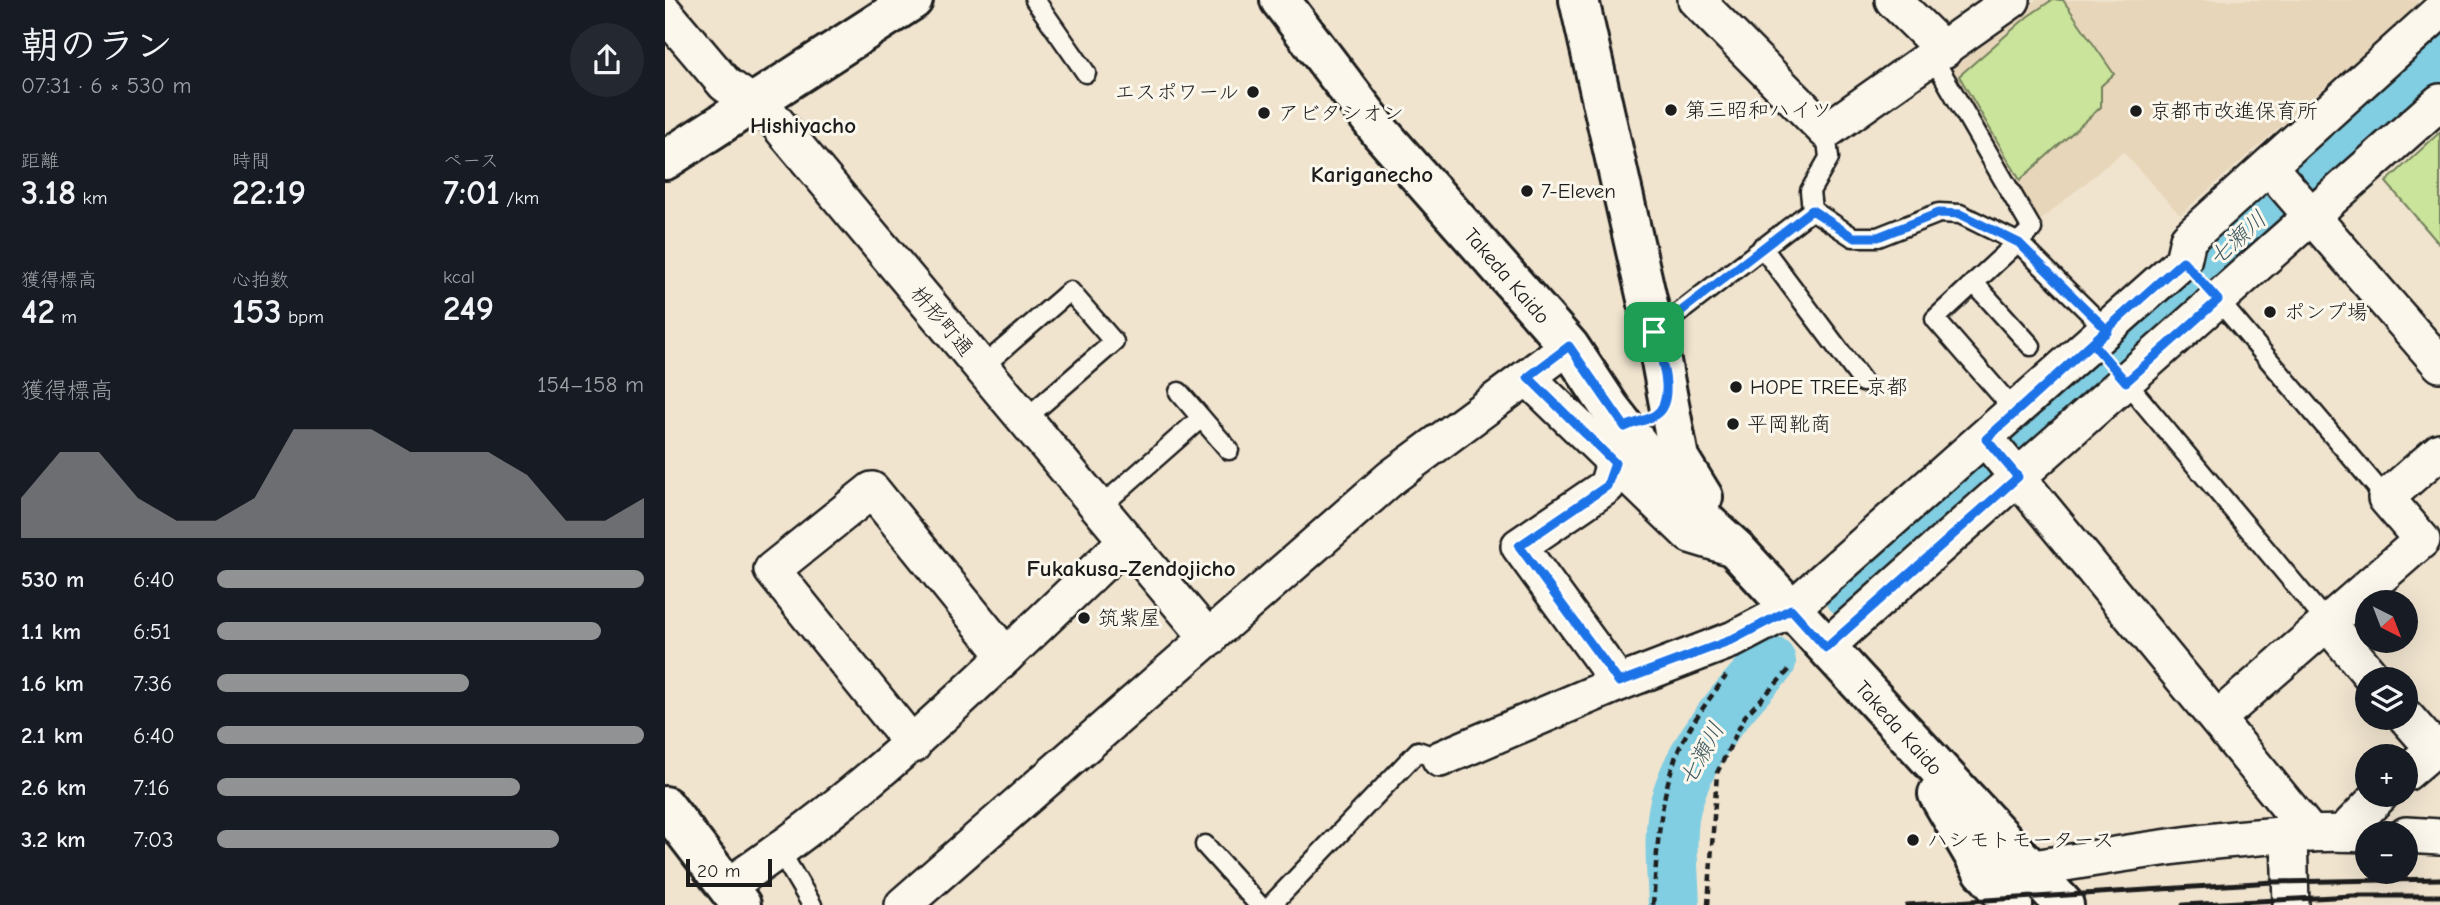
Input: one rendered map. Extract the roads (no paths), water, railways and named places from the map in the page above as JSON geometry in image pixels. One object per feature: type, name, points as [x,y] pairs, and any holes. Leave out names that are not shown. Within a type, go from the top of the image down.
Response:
[{"type":"main road","points":[[665,160],[913,0]]},
{"type":"main road","name":"Takeda Kaido","points":[[1280,0],[1381,133],[1569,346],[1625,427],[1683,501],[1736,549],[2064,905]]},
{"type":"main road","name":"Takeda Kaido","points":[[1579,0],[1654,332],[1679,458],[1736,549]]},
{"type":"main road","points":[[1625,427],[1659,413],[1664,404],[1666,387]]},
{"type":"main road","points":[[1918,749],[1958,829],[1983,871],[2013,905]]},
{"type":"main road","points":[[665,806],[735,895]]},
{"type":"street","points":[[1696,0],[1826,131],[2013,0]]},
{"type":"street","points":[[1893,0],[1938,54]]},
{"type":"street","points":[[1826,648],[2001,457],[2108,356],[2199,279],[2290,190],[2440,11]]},
{"type":"street","name":"枡形町通","points":[[665,13],[725,84],[772,117],[1209,639]]},
{"type":"street","points":[[2199,279],[2188,239],[2290,190],[2440,102]]},
{"type":"street","points":[[2290,190],[2440,364]]},
{"type":"street","points":[[1440,759],[1619,682],[1734,639],[1791,609],[2001,457],[2016,412],[2108,356],[2199,279]]},
{"type":"street","points":[[903,905],[1392,477],[1569,346]]},
{"type":"street","points":[[1528,377],[1690,535],[1736,549]]},
{"type":"street","points":[[1619,682],[1519,546],[1607,486],[1625,427]]},
{"type":"street","points":[[2217,719],[2422,540],[2386,498],[2440,451]]},
{"type":"street","points":[[2001,457],[2217,719],[2328,834]]},
{"type":"street","points":[[913,745],[772,570],[872,490],[1006,656]]},
{"type":"street","points":[[735,895],[780,851],[913,745],[1126,541]]},
{"type":"street","points":[[2328,624],[2364,667]]},
{"type":"street","points":[[2418,729],[2437,747],[2418,763]]},
{"type":"street","points":[[2291,905],[2328,834],[2364,807]]},
{"type":"street","points":[[2028,869],[2103,855],[2328,834]]},
{"type":"street","points":[[2418,836],[2440,837]]},
{"type":"lane","points":[[1035,0],[1086,73]]},
{"type":"lane","points":[[1938,54],[2032,229],[1935,319],[2016,412]]},
{"type":"lane","points":[[1812,210],[1810,191],[1829,158],[1826,131]]},
{"type":"lane","points":[[1654,332],[1812,210]]},
{"type":"lane","points":[[1812,210],[1853,237],[1878,237],[1939,213],[1960,214],[2019,243],[2328,624]]},
{"type":"lane","points":[[1762,247],[1863,382]]},
{"type":"lane","points":[[2199,279],[2386,498]]},
{"type":"lane","points":[[1974,284],[2031,346]]},
{"type":"lane","points":[[981,368],[1070,291],[1114,342],[1025,419]]},
{"type":"lane","points":[[1179,392],[1229,450]]},
{"type":"lane","points":[[1099,508],[1201,418]]},
{"type":"lane","points":[[1271,905],[1418,751],[1440,759]]},
{"type":"lane","points":[[1205,845],[1259,905]]},
{"type":"lane","points":[[780,851],[812,905]]},
{"type":"waterway","name":"七瀬川","points":[[1848,591],[2440,54]]},
{"type":"waterway","name":"七瀬川","points":[[1674,905],[1672,827],[1683,783],[1714,727],[1770,662]]},
{"type":"railway","points":[[1907,905],[2273,882],[2440,879]]},
{"type":"railway","points":[[2183,905],[2352,896],[2440,896]]},
{"type":"place","name":"エスポワール","points":[[1253,92]]},
{"type":"place","name":"第三昭和ハイツ","points":[[1671,110]]},
{"type":"place","name":"京都市改進保育所","points":[[2136,111]]},
{"type":"place","name":"アビタシオン","points":[[1264,113]]},
{"type":"place","name":"7-Eleven","points":[[1527,191]]},
{"type":"place","name":"ポンプ場","points":[[2270,312]]},
{"type":"place","name":"HOPE TREE 京都","points":[[1736,387]]},
{"type":"place","name":"平岡靴商","points":[[1733,424]]},
{"type":"place","name":"筑紫屋","points":[[1084,618]]},
{"type":"place","name":"ハシモトモータース","points":[[1913,840]]},
{"type":"district","name":"Hishiyacho","points":[[803,125]]},
{"type":"district","name":"Kariganecho","points":[[1372,174]]},
{"type":"district","name":"Fukakusa-Zendojicho","points":[[1131,568]]}]
